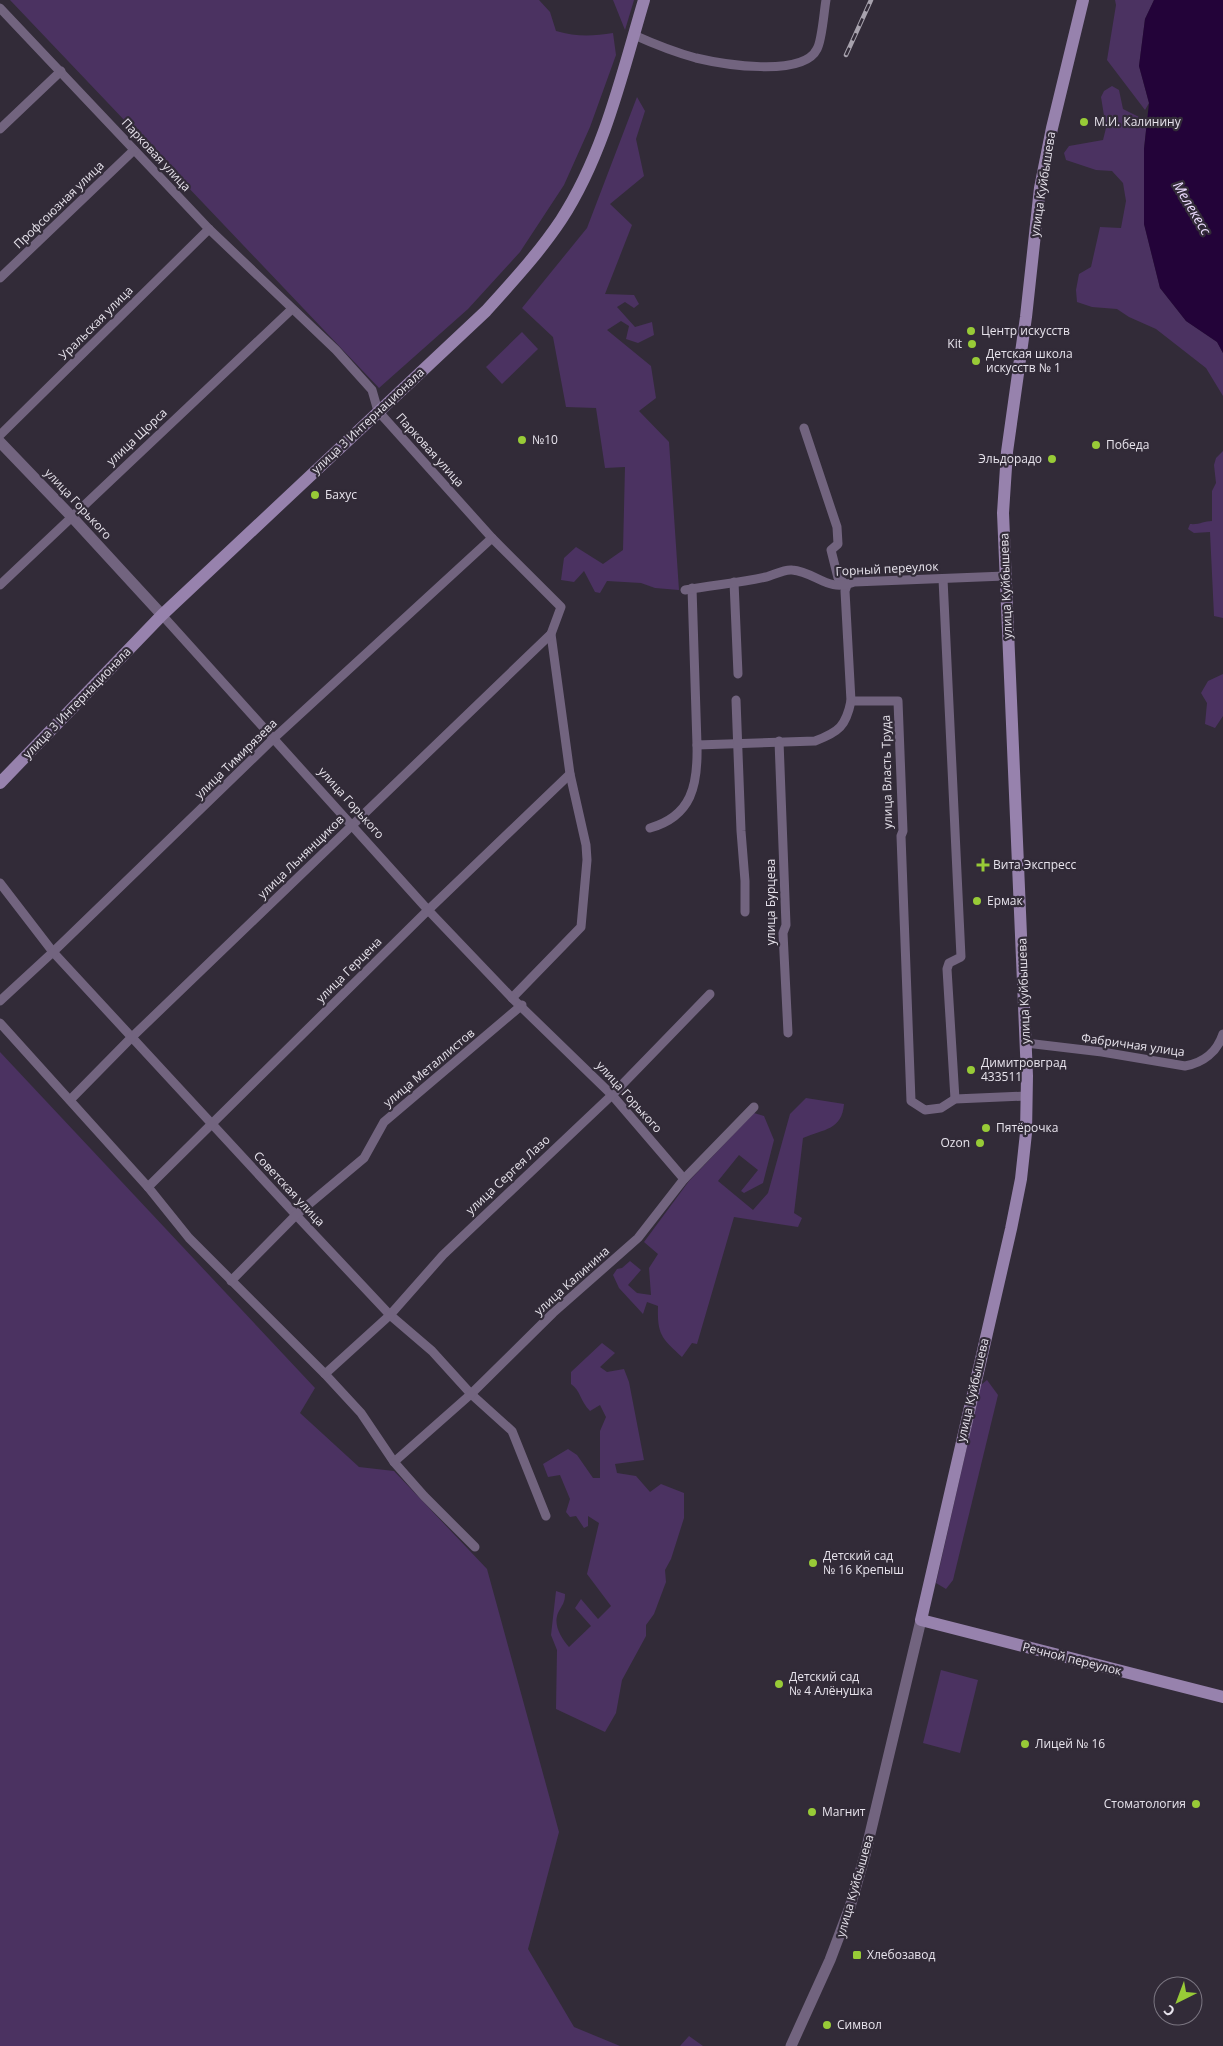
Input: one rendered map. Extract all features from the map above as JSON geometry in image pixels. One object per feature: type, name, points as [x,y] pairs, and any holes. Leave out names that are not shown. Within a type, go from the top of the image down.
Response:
[{"type":"main road","name":"улица 3 Интернационала","points":[[0,783],[162,615],[486,310],[528,266],[561,219],[589,168],[610,114],[644,0]]},
{"type":"main road","name":"улица Куйбышева","points":[[921,1620],[1011,1229],[1021,1179],[1026,1133],[1026,1043],[1003,513],[1007,452],[1026,317],[1040,188],[1052,128],[1083,0]]},
{"type":"main road","name":"Речной переулок","points":[[921,1620],[1223,1697]]},
{"type":"street","points":[[634,35],[696,58],[761,66],[786,66],[806,61],[817,49],[826,0]]},
{"type":"street","name":"Парковая улица","points":[[0,8],[61,70],[209,229],[336,350],[372,390],[378,412],[492,538],[561,607],[551,634],[570,774],[586,845],[587,860],[582,927],[512,998]]},
{"type":"street","points":[[0,129],[61,70]]},
{"type":"street","name":"Профсоюзная улица","points":[[0,278],[134,150]]},
{"type":"street","name":"Уральская улица","points":[[0,435],[209,229]]},
{"type":"street","name":"улица Щорса","points":[[0,585],[292,309]]},
{"type":"street","points":[[650,828],[666,823],[687,804],[695,777],[697,745],[815,741],[832,735],[844,724],[851,701],[845,591],[847,585],[838,578],[831,550],[838,544],[838,527],[804,428]]},
{"type":"street","name":"улица Горького","points":[[0,442],[162,615],[428,910],[512,998],[522,1005],[612,1095],[684,1179]]},
{"type":"street","name":"улица Тимирязева","points":[[0,1001],[274,739],[492,538]]},
{"type":"street","name":"Горный переулок","points":[[697,745],[689,589],[766,576],[790,569],[808,573],[830,585],[847,585],[854,582],[1005,576]]},
{"type":"street","points":[[943,579],[961,958],[949,963],[947,969],[955,1099],[1026,1096]]},
{"type":"street","points":[[734,582],[738,674]]},
{"type":"street","name":"улица Льнянщиков","points":[[70,1100],[131,1038],[551,634]]},
{"type":"street","name":"улица Бурцева","points":[[736,700],[745,912]]},
{"type":"street","name":"улица Власть Труда","points":[[851,701],[898,701],[911,1101],[925,1110],[940,1108],[955,1099]]},
{"type":"street","name":"улица Бурцева","points":[[779,741],[786,925],[783,933],[788,1033]]},
{"type":"street","name":"улица Герцена","points":[[148,1187],[428,910],[570,774]]},
{"type":"street","name":"Советская улица","points":[[0,883],[53,952],[296,1215],[390,1315],[432,1351],[471,1394],[512,1431],[546,1516]]},
{"type":"street","name":"улица Сергея Лазо","points":[[325,1374],[390,1315],[443,1255],[612,1095],[710,994]]},
{"type":"street","name":"улица Металлистов","points":[[231,1281],[296,1215],[364,1158],[384,1122],[522,1005]]},
{"type":"street","points":[[0,1023],[148,1187],[189,1238],[325,1374],[361,1413],[394,1462],[424,1496],[476,1547]]},
{"type":"street","name":"Фабричная улица","points":[[1026,1043],[1102,1052],[1185,1066],[1197,1064],[1211,1054],[1220,1043],[1223,1034]]},
{"type":"street","name":"улица Калинина","points":[[394,1462],[471,1394],[553,1313],[638,1238],[684,1179],[754,1106]]},
{"type":"street","name":"улица Куйбышева","points":[[791,2046],[834,1953],[850,1906],[865,1855],[921,1620]]},
{"type":"shaded area","points":[[10,0],[539,0],[550,12],[556,31],[585,35],[613,33],[616,55],[590,127],[564,185],[520,252],[468,309],[379,388]]},
{"type":"shaded area","points":[[613,0],[634,0],[625,30]]},
{"type":"shaded area","points":[[1115,0],[1154,0],[1145,19],[1139,66],[1149,103],[1145,110],[1107,60],[1116,5]]},
{"type":"shaded area","points":[[1112,86],[1119,90],[1123,109],[1147,121],[1144,149],[1144,224],[1160,288],[1186,321],[1217,342],[1223,353],[1223,396],[1206,368],[1156,329],[1129,317],[1117,309],[1092,307],[1077,302],[1076,290],[1079,274],[1091,267],[1100,227],[1121,228],[1126,201],[1123,183],[1112,171],[1096,170],[1066,160],[1064,153],[1069,146],[1103,140],[1106,128],[1101,97],[1104,91]]},
{"type":"shaded area","points":[[637,97],[645,111],[636,139],[644,176],[610,204],[632,225],[605,294],[634,295],[639,304],[634,308],[625,302],[617,307],[635,327],[652,322],[654,335],[638,343],[626,339],[629,326],[621,321],[607,330],[651,366],[656,398],[639,411],[669,442],[679,590],[655,588],[641,583],[607,581],[600,593],[595,592],[584,571],[574,582],[561,580],[564,558],[576,547],[603,564],[623,550],[625,467],[605,468],[596,408],[566,407],[553,337],[522,308],[587,228]]},
{"type":"shaded area","points":[[522,332],[538,349],[502,384],[486,367]]},
{"type":"shaded area","points":[[1223,451],[1223,618],[1214,616],[1210,532],[1194,533],[1188,529],[1190,524],[1212,521],[1212,491],[1216,483],[1214,465],[1216,458]]},
{"type":"shaded area","points":[[1223,674],[1223,716],[1215,728],[1205,724],[1207,703],[1201,693],[1208,681]]},
{"type":"shaded area","points":[[0,1052],[315,1388],[300,1413],[359,1467],[394,1471],[487,1569],[559,1832],[528,1949],[574,2027],[620,2046],[0,2046]]},
{"type":"shaded area","points":[[806,1098],[844,1104],[843,1113],[836,1124],[803,1138],[794,1213],[802,1218],[798,1227],[734,1217],[697,1344],[692,1343],[682,1357],[662,1335],[658,1306],[647,1302],[643,1314],[619,1288],[613,1275],[617,1269],[622,1268],[630,1261],[641,1270],[628,1285],[637,1293],[651,1295],[649,1268],[658,1254],[644,1242],[689,1181],[754,1113],[764,1116],[774,1140],[763,1183],[744,1193],[741,1191],[758,1170],[739,1155],[718,1181],[753,1210],[768,1193],[790,1114]]},
{"type":"shaded area","points":[[602,1343],[615,1353],[600,1367],[607,1372],[624,1369],[629,1382],[644,1460],[615,1464],[617,1473],[636,1476],[650,1492],[661,1484],[684,1493],[684,1518],[671,1559],[665,1570],[666,1582],[654,1614],[646,1625],[646,1636],[622,1680],[616,1713],[605,1732],[556,1709],[557,1650],[551,1635],[556,1591],[565,1594],[556,1622],[561,1635],[569,1647],[591,1626],[575,1608],[581,1599],[598,1619],[611,1606],[587,1574],[599,1523],[588,1516],[588,1526],[584,1528],[576,1516],[570,1517],[566,1512],[570,1499],[560,1475],[548,1477],[543,1464],[568,1449],[577,1455],[593,1478],[600,1478],[600,1431],[606,1417],[600,1405],[590,1411],[571,1384],[571,1372]]},
{"type":"shaded area","points":[[987,1380],[998,1395],[953,1580],[946,1589],[936,1583],[981,1385]]},
{"type":"shaded area","points":[[941,1670],[978,1680],[960,1753],[923,1743]]},
{"type":"shaded area","points":[[689,2036],[703,2046],[680,2046]]},
{"type":"water","name":"Мелекесс","points":[[1154,0],[1223,0],[1223,353],[1217,342],[1186,321],[1160,288],[1144,224],[1144,149],[1149,103],[1139,66],[1145,19]]},
{"type":"railway","points":[[846,55],[871,0]]},
{"type":"place","name":"М.И. Калинину","points":[[1084,122]]},
{"type":"place","name":"Центр искусств","points":[[971,331]]},
{"type":"place","name":"Kit","points":[[972,344]]},
{"type":"place","name":"Детская школа искусств № 1","points":[[976,361]]},
{"type":"place","name":"№10","points":[[522,440]]},
{"type":"place","name":"Победа","points":[[1096,445]]},
{"type":"place","name":"Эльдорадо","points":[[1052,459]]},
{"type":"place","name":"Бахус","points":[[315,495]]},
{"type":"place","name":"Вита Экспресс","points":[[983,865]]},
{"type":"place","name":"Ермак","points":[[977,901]]},
{"type":"place","name":"Димитровград 433511","points":[[971,1070]]},
{"type":"place","name":"Пятёрочка","points":[[986,1128]]},
{"type":"place","name":"Ozon","points":[[980,1143]]},
{"type":"place","name":"Детский сад № 16 Крепыш","points":[[813,1563]]},
{"type":"place","name":"Детский сад № 4 Алёнушка","points":[[779,1684]]},
{"type":"place","name":"Лицей № 16","points":[[1025,1744]]},
{"type":"place","name":"Стоматология","points":[[1196,1804]]},
{"type":"place","name":"Магнит","points":[[812,1812]]},
{"type":"place","name":"Хлебозавод","points":[[857,1955]]},
{"type":"place","name":"Символ","points":[[827,2025]]}]
